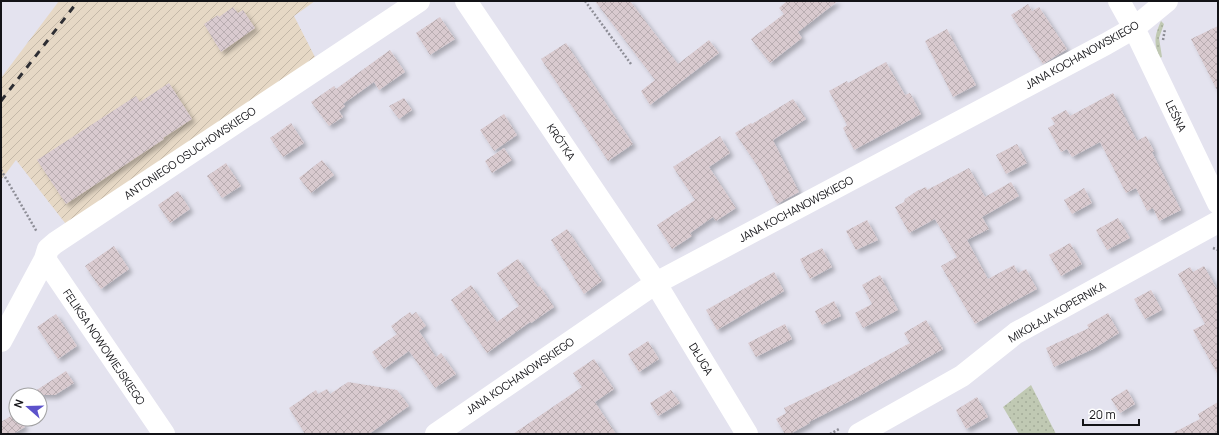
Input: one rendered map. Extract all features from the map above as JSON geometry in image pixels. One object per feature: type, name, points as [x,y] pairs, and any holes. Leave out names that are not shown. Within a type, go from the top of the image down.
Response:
[{"type":"street","name":"ANTONIEGO OSUCHOWSKIEGO","points":[[1,341],[47,254],[68,234],[419,1]]},
{"type":"street","name":"KRÓTKA","points":[[466,1],[656,283]]},
{"type":"street","name":"LEŚNA","points":[[1119,1],[1134,28],[1218,203]]},
{"type":"street","name":"JANA KOCHANOWSKIEGO","points":[[436,434],[656,283],[1134,28],[1167,1]]},
{"type":"street","name":"MIKOŁAJA KOPERNIKA","points":[[859,434],[962,376],[1016,333],[1218,222]]},
{"type":"street","name":"FELIKSA NOWOWIEJSKIEGO","points":[[47,254],[164,434]]},
{"type":"street","name":"DŁUGA","points":[[656,283],[747,434]]},
{"type":"path","points":[[585,1],[631,64]]},
{"type":"path","points":[[1,170],[47,254]]},
{"type":"shaded area","points":[[59,1],[315,1],[294,16],[317,61],[69,228],[16,160],[1,180],[1,78]]},
{"type":"green space","points":[[1161,21],[1164,24],[1159,38],[1162,57],[1159,58],[1156,48],[1156,40],[1157,31]]},
{"type":"green space","points":[[1031,385],[1056,434],[1019,434],[1003,407]]},
{"type":"building","points":[[595,1],[630,1],[678,64],[709,40],[719,53],[650,105],[641,91],[655,80]]},
{"type":"building","points":[[787,1],[838,1],[798,32],[802,38],[770,63],[751,39],[784,14],[779,8]]},
{"type":"building","points":[[1028,4],[1032,11],[1039,7],[1067,49],[1043,64],[1011,15]]},
{"type":"building","points":[[233,7],[238,13],[243,10],[255,28],[221,52],[204,24],[218,15],[219,17]]},
{"type":"building","points":[[440,17],[455,39],[430,55],[416,33]]},
{"type":"building","points":[[1218,26],[1218,92],[1191,39]]},
{"type":"building","points":[[947,29],[976,85],[953,97],[925,41]]},
{"type":"building","points":[[566,43],[633,144],[608,161],[541,59]]},
{"type":"building","points":[[390,50],[405,72],[379,90],[374,82],[343,104],[345,106],[339,111],[343,117],[329,126],[311,102],[334,86],[336,89]]},
{"type":"building","points":[[886,62],[905,95],[910,93],[921,114],[854,150],[843,128],[847,125],[829,91],[847,81],[848,83]]},
{"type":"building","points":[[169,83],[192,119],[66,204],[37,160],[136,96],[140,102]]},
{"type":"building","points":[[1113,93],[1137,141],[1146,136],[1154,151],[1152,152],[1181,210],[1159,221],[1153,208],[1147,211],[1136,188],[1126,193],[1100,142],[1072,157],[1067,149],[1061,152],[1048,128],[1055,124],[1051,118],[1066,110],[1070,116]]},
{"type":"building","points":[[404,98],[412,110],[399,119],[389,106]]},
{"type":"building","points":[[793,99],[806,119],[773,140],[799,192],[777,204],[758,167],[735,133]]},
{"type":"building","points":[[504,114],[517,135],[494,151],[480,130]]},
{"type":"building","points":[[291,123],[304,143],[283,157],[270,138]]},
{"type":"building","points":[[720,136],[730,153],[709,167],[736,208],[716,221],[713,217],[690,233],[692,236],[672,249],[657,225],[695,200],[673,167]]},
{"type":"building","points":[[1017,144],[1027,163],[1006,174],[996,155]]},
{"type":"building","points":[[504,148],[512,160],[492,173],[485,161]]},
{"type":"building","points":[[322,160],[334,175],[311,193],[299,178]]},
{"type":"building","points":[[226,163],[241,186],[222,198],[207,176]]},
{"type":"building","points":[[969,168],[985,197],[1011,182],[1019,196],[982,217],[989,229],[967,240],[988,279],[1014,265],[1018,273],[1026,269],[1037,289],[975,324],[941,266],[957,257],[935,219],[909,233],[895,207],[904,202],[905,199],[917,191],[926,187],[927,190]]},
{"type":"building","points":[[1084,188],[1092,203],[1072,214],[1064,200]]},
{"type":"building","points":[[178,191],[190,209],[170,223],[158,205]]},
{"type":"building","points":[[1118,218],[1130,238],[1107,250],[1096,230]]},
{"type":"building","points":[[867,220],[878,240],[856,250],[846,231]]},
{"type":"building","points":[[567,229],[602,281],[584,294],[551,240]]},
{"type":"building","points":[[1070,243],[1082,264],[1061,276],[1049,255]]},
{"type":"building","points":[[114,246],[129,269],[101,289],[85,266]]},
{"type":"building","points":[[822,248],[832,267],[810,279],[800,259]]},
{"type":"building","points":[[518,259],[538,287],[540,286],[554,307],[531,323],[530,322],[487,353],[451,300],[471,285],[497,322],[519,306],[497,273]]},
{"type":"building","points":[[1204,266],[1218,291],[1218,375],[1193,330],[1205,324],[1178,274],[1190,267],[1193,272]]},
{"type":"building","points":[[774,272],[784,291],[717,330],[706,310]]},
{"type":"building","points":[[880,275],[898,310],[863,328],[855,313],[872,304],[862,285]]},
{"type":"building","points":[[1151,290],[1162,310],[1145,319],[1134,299]]},
{"type":"building","points":[[834,301],[841,316],[822,325],[815,311]]},
{"type":"building","points":[[410,312],[412,315],[416,312],[426,326],[419,331],[436,357],[441,353],[456,374],[435,388],[409,351],[384,369],[372,352],[397,334],[391,326]]},
{"type":"building","points":[[1108,313],[1119,333],[1093,349],[1054,367],[1046,348],[1089,328],[1087,325]]},
{"type":"building","points":[[56,314],[77,346],[58,359],[37,327]]},
{"type":"building","points":[[926,320],[943,349],[854,399],[809,422],[810,423],[790,434],[785,434],[776,419],[786,413],[784,408],[844,379],[910,343],[904,333]]},
{"type":"building","points":[[785,324],[792,339],[756,357],[748,343]]},
{"type":"building","points":[[648,341],[659,359],[639,372],[628,354]]},
{"type":"building","points":[[594,359],[614,389],[595,402],[616,434],[513,434],[582,387],[573,373]]},
{"type":"building","points":[[66,371],[74,383],[55,395],[48,395],[48,387],[41,387]]},
{"type":"building","points":[[348,382],[397,390],[409,406],[369,434],[305,434],[289,408],[316,390],[318,394],[327,389],[330,394]]},
{"type":"building","points":[[1127,389],[1135,404],[1120,413],[1111,399]]},
{"type":"building","points":[[671,390],[680,403],[658,416],[650,403]]},
{"type":"building","points":[[977,397],[988,417],[966,429],[956,410]]},
{"type":"building","points":[[1218,402],[1218,434],[1171,434],[1200,419],[1198,414]]},
{"type":"building","points":[[8,418],[8,427],[25,427],[13,434],[1,434],[1,422]]},
{"type":"railway","points":[[1,101],[78,1]]}]
